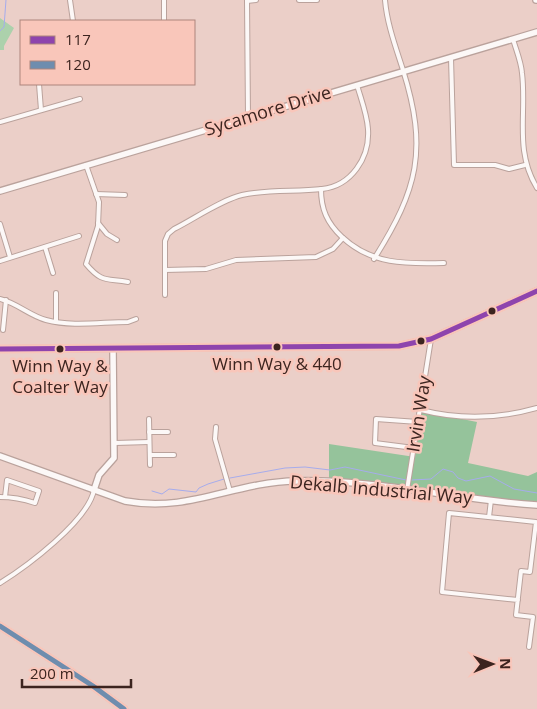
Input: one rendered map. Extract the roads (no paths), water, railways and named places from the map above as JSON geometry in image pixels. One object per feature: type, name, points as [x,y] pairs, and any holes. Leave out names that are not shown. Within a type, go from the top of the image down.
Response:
[{"type":"street","points":[[70,0],[73,20]]},
{"type":"street","points":[[164,0],[164,20]]},
{"type":"street","points":[[248,117],[247,1],[256,0]]},
{"type":"street","points":[[298,0],[317,0]]},
{"type":"street","points":[[374,258],[404,206],[415,168],[416,120],[385,0]]},
{"type":"street","name":"Sycamore Drive","points":[[0,191],[537,32]]},
{"type":"street","points":[[513,39],[522,74],[522,145],[525,165],[537,188]]},
{"type":"street","points":[[451,58],[454,165],[495,164],[509,169],[525,165]]},
{"type":"street","points":[[39,85],[41,110]]},
{"type":"street","points":[[165,294],[166,238],[170,231],[239,196],[321,189],[338,184],[350,176],[360,165],[366,151],[368,129],[357,85]]},
{"type":"street","points":[[0,122],[80,99]]},
{"type":"street","points":[[86,165],[98,202],[98,223],[86,264],[95,275],[106,281],[128,282]]},
{"type":"street","points":[[321,189],[322,206],[326,218],[353,248],[374,258],[401,264],[444,263]]},
{"type":"street","points":[[96,194],[125,195]]},
{"type":"street","points":[[98,223],[117,240]]},
{"type":"street","points":[[0,224],[10,258]]},
{"type":"street","points":[[0,260],[79,236]]},
{"type":"street","points":[[164,270],[206,268],[236,260],[316,258],[333,250],[343,238]]},
{"type":"street","points":[[45,247],[53,273]]},
{"type":"street","points":[[0,349],[385,348],[431,339],[537,291]]},
{"type":"street","points":[[56,294],[56,322]]},
{"type":"street","points":[[0,299],[6,300],[44,320],[56,322],[128,322],[136,320]]},
{"type":"street","points":[[3,330],[6,300]]},
{"type":"street","name":"Irvin Way","points":[[407,490],[431,339]]},
{"type":"street","points":[[0,584],[78,520],[90,504],[99,475],[114,458],[114,349]]},
{"type":"street","points":[[420,410],[475,418],[501,417],[537,408]]},
{"type":"street","points":[[414,448],[375,444],[376,418],[418,422]]},
{"type":"street","points":[[149,419],[150,465]]},
{"type":"street","points":[[216,427],[215,439],[230,491]]},
{"type":"street","points":[[149,432],[168,432]]},
{"type":"street","points":[[115,443],[149,442]]},
{"type":"street","points":[[150,455],[174,455]]},
{"type":"street","name":"Dekalb Industrial Way","points":[[0,456],[94,490],[134,502],[171,504],[199,500],[264,483],[299,481],[407,490],[537,505]]},
{"type":"street","points":[[7,480],[39,491],[36,503],[16,496],[3,497],[7,480]]},
{"type":"street","points":[[489,517],[491,500]]},
{"type":"street","points":[[518,600],[442,592],[449,513],[536,522],[530,572],[521,571],[518,600],[516,615],[533,617],[530,646]]},
{"type":"street","points":[[0,626],[100,690],[124,709]]},
{"type":"waterway","points":[[0,31],[4,27],[6,0]]},
{"type":"waterway","points":[[230,478],[285,468],[305,467],[330,470],[345,467],[406,480]]},
{"type":"waterway","points":[[412,480],[431,479],[443,469],[453,472],[458,478],[466,481],[490,476],[514,489],[537,493]]},
{"type":"waterway","points":[[152,491],[162,494],[169,489],[196,492],[199,488],[224,479]]},
{"type":"place","name":"Winn Way & 440","points":[[277,347]]},
{"type":"place","name":"Winn Way & Coalter Way","points":[[60,349]]}]
